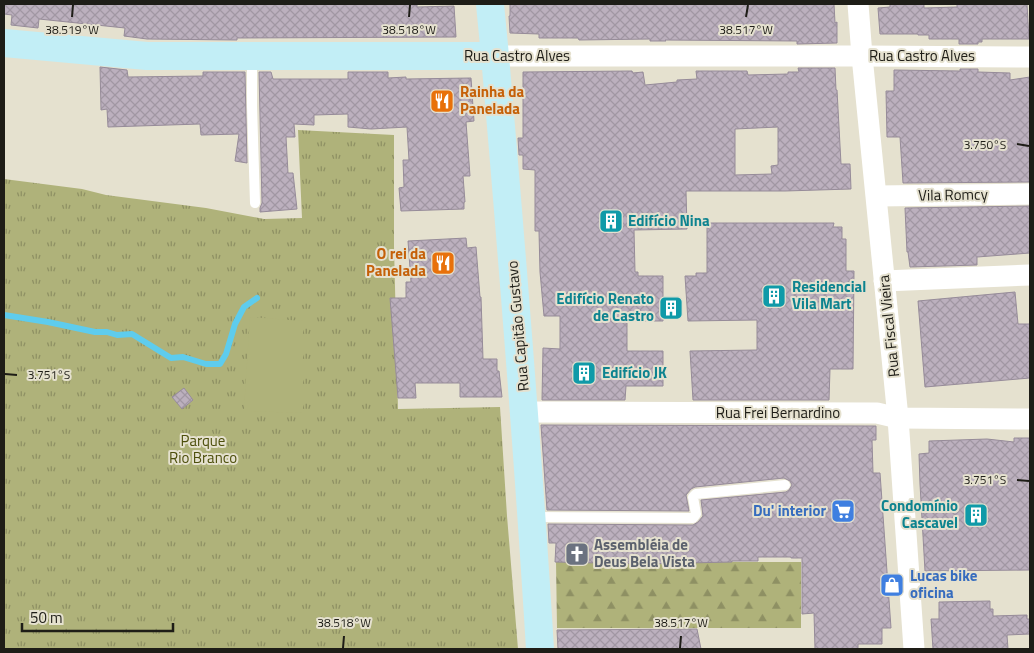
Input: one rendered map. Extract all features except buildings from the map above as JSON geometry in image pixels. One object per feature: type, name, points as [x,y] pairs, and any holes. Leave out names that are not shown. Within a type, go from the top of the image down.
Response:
[{"type":"street","name":"Rua Capitão Gustavo","points":[[490,4],[525,412],[540,649]]},
{"type":"street","name":"Rua Fiscal Vieira","points":[[858,4],[898,418],[914,649]]},
{"type":"street","name":"Rua Castro Alves","points":[[4,43],[147,56],[1030,57]]},
{"type":"street","name":"Vila Romcy","points":[[876,196],[1030,194]]},
{"type":"street","points":[[884,281],[1030,275]]},
{"type":"street","name":"Rua Frei Bernardino","points":[[525,412],[877,413],[898,418],[1030,419]]},
{"type":"lane","points":[[252,56],[255,203]]},
{"type":"lane","points":[[532,517],[693,518],[696,514],[693,497],[696,494],[785,485]]},
{"type":"green space","name":"Parque Rio Branco","points":[[298,130],[394,135],[394,246],[398,409],[500,407],[518,649],[4,649],[4,179],[206,208],[264,219],[302,218]]},
{"type":"green space","points":[[250,317],[303,321],[303,413],[244,410]]},
{"type":"green space","points":[[556,561],[801,562],[801,628],[557,628]]},
{"type":"waterway","points":[[4,315],[95,332],[107,332],[117,335],[132,334],[171,358],[183,357],[206,364],[220,364],[226,354],[235,324],[244,307],[257,298]]},
{"type":"place","name":"Rainha da Panelada","points":[[442,101]]},
{"type":"place","name":"Edifício Nina","points":[[611,221]]},
{"type":"place","name":"O rei da Panelada","points":[[443,263]]},
{"type":"place","name":"Residencial Vila Mart","points":[[774,296]]},
{"type":"place","name":"Edifício Renato de Castro","points":[[671,308]]},
{"type":"place","name":"Edifício JK","points":[[584,373]]},
{"type":"place","name":"Du' interior","points":[[843,511]]},
{"type":"place","name":"Condomínio Cascavel","points":[[976,515]]},
{"type":"place","name":"Assembléia de Deus Bela Vista","points":[[577,554]]},
{"type":"place","name":"Lucas bike oficina","points":[[892,585]]}]
